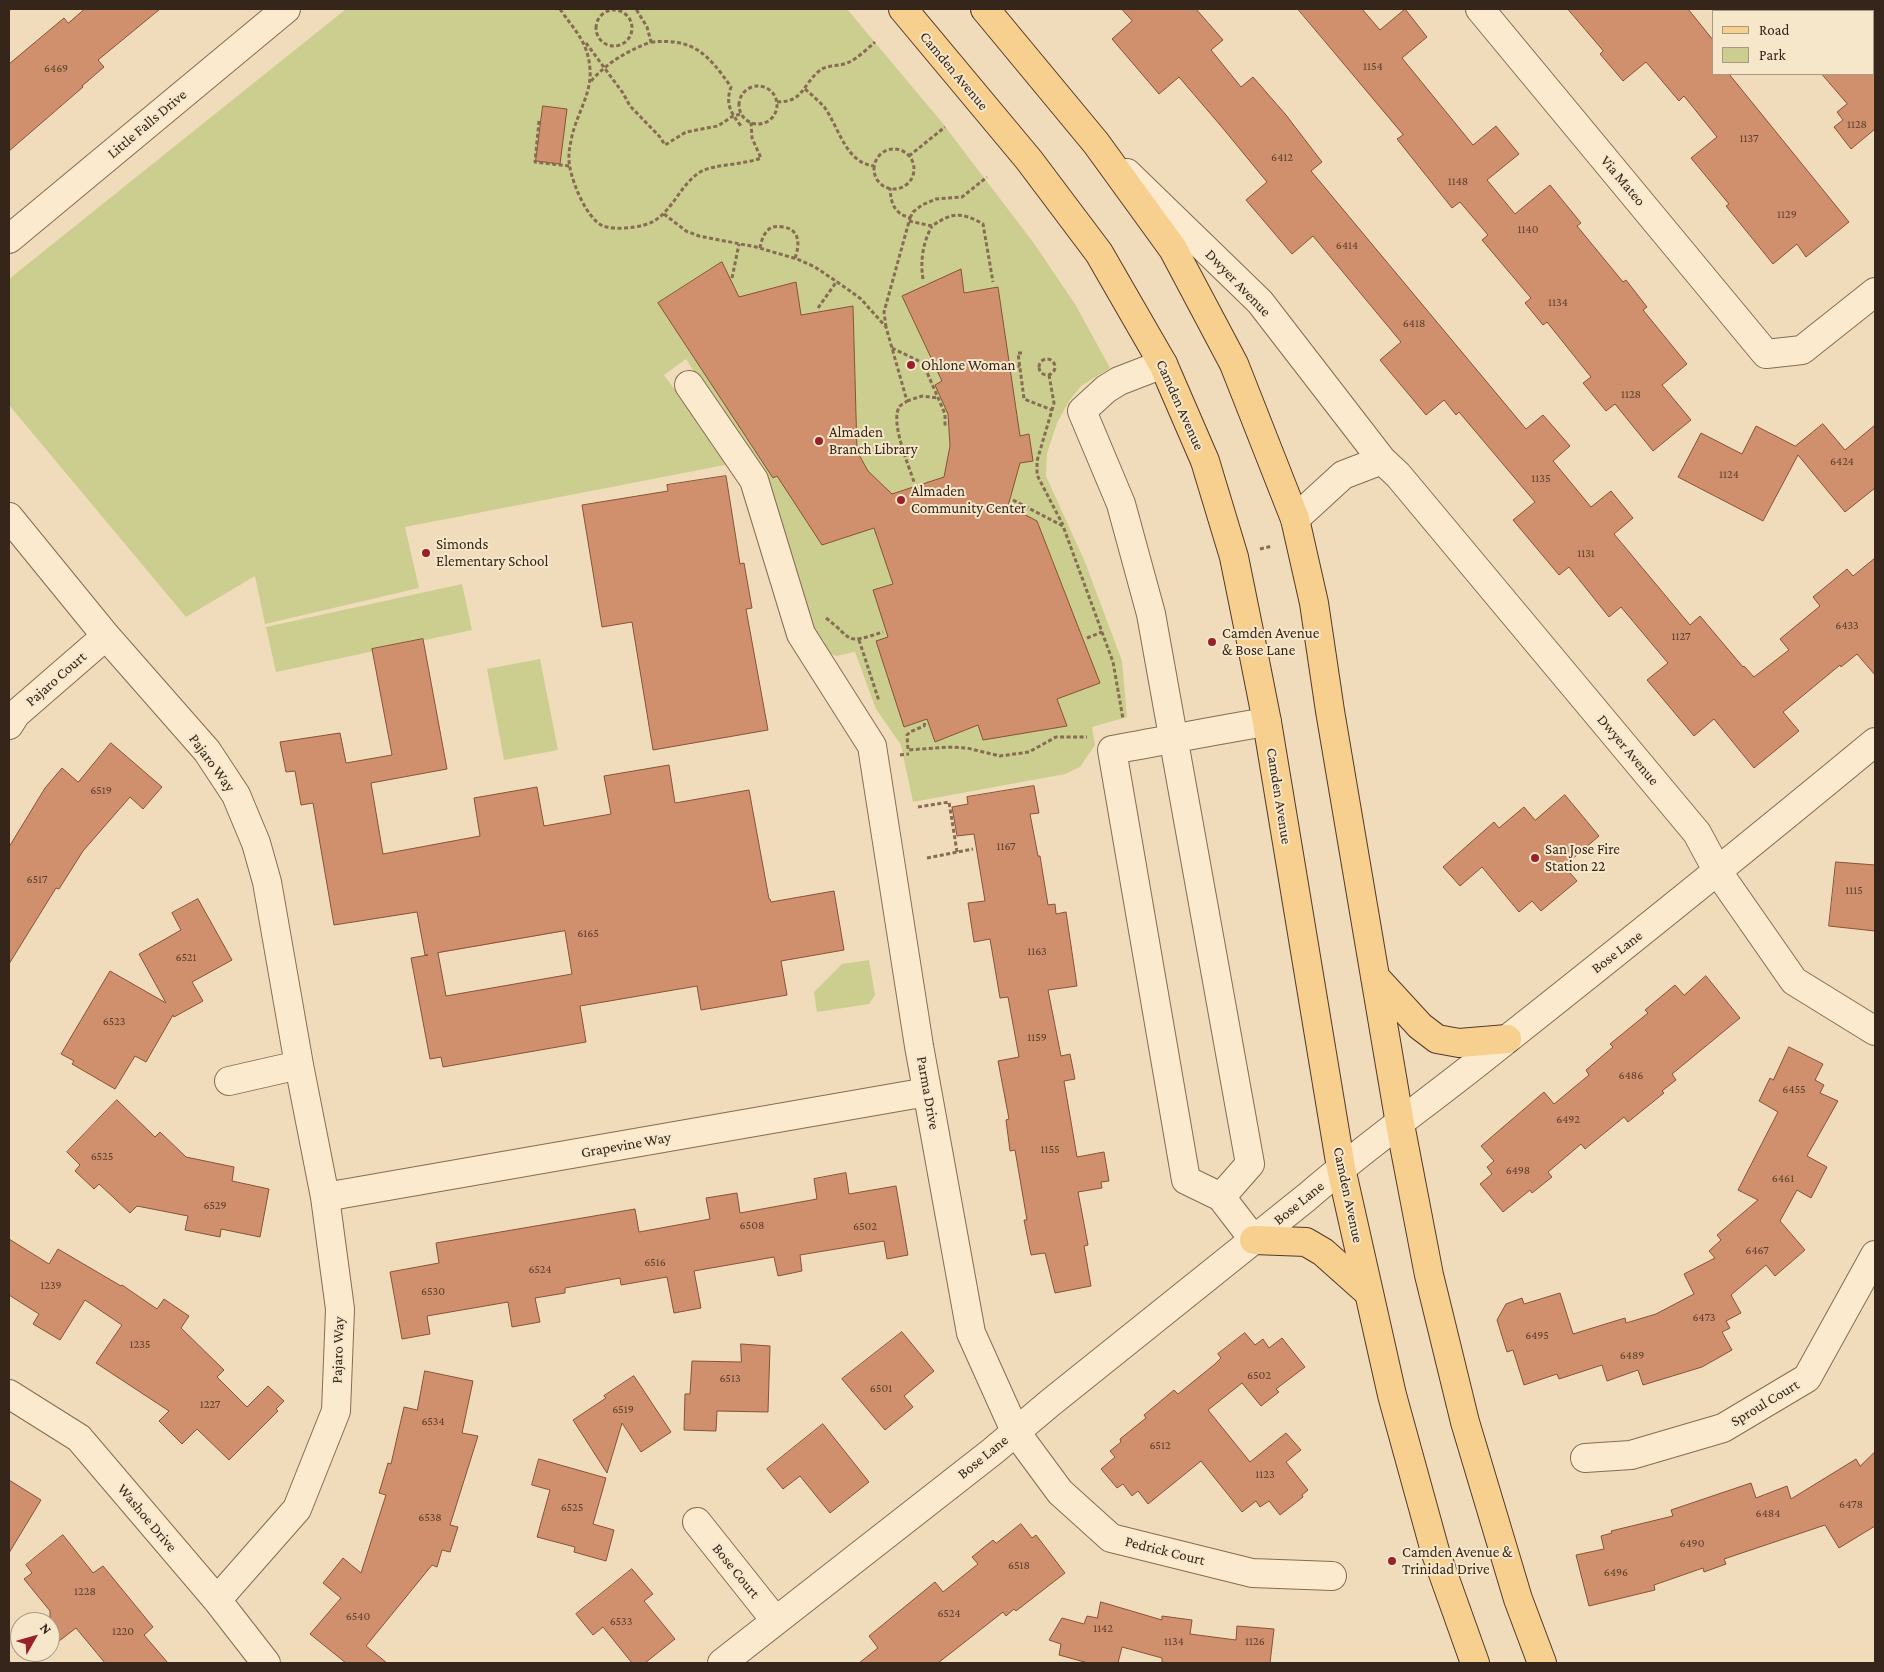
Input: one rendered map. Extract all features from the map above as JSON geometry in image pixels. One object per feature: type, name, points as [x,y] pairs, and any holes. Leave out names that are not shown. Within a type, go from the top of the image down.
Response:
[{"type":"main road","name":"Camden Avenue","points":[[903,9],[1029,160],[1099,253],[1163,364],[1205,460],[1234,557],[1267,722],[1341,1168],[1369,1293],[1392,1395],[1435,1550],[1475,1663]]},
{"type":"main road","points":[[985,9],[1096,143],[1173,249],[1234,364],[1295,519],[1314,603],[1330,711],[1375,977],[1428,1274],[1465,1422],[1518,1599],[1542,1663]]},
{"type":"main road","points":[[1375,977],[1420,1026],[1437,1039],[1459,1043],[1507,1039]]},
{"type":"main road","points":[[1254,1240],[1306,1242],[1323,1252],[1369,1293]]},
{"type":"street","name":"Little Falls Drive","points":[[9,239],[286,9]]},
{"type":"street","name":"Via Mateo","points":[[1480,9],[1766,354],[1802,350],[1875,292]]},
{"type":"street","name":"Dwyer Avenue","points":[[1096,143],[1260,302],[1382,460],[1398,476],[1697,833],[1718,872],[1794,981],[1875,1031]]},
{"type":"street","points":[[1163,364],[1119,381],[1106,389],[1082,411],[1121,504],[1151,614],[1250,1164],[1221,1197]]},
{"type":"street","points":[[689,386],[754,480],[801,634],[885,747]]},
{"type":"street","points":[[1295,519],[1344,474],[1382,460]]},
{"type":"street","name":"Pajaro Way","points":[[9,518],[106,636],[207,752],[236,795],[256,843],[267,882],[299,1066],[325,1197],[340,1309],[336,1411],[297,1509],[217,1600]]},
{"type":"street","name":"Pajaro Court","points":[[9,726],[16,714],[106,636]]},
{"type":"street","points":[[1254,1240],[1221,1197],[1186,1180],[1120,748],[1267,722]]},
{"type":"street","name":"Bose Lane","points":[[722,1663],[993,1451],[1015,1431],[1341,1168],[1400,1124],[1718,872],[1875,742]]},
{"type":"street","name":"Parma Drive","points":[[885,747],[927,1092],[971,1333],[1015,1431]]},
{"type":"street","points":[[229,1082],[299,1066]]},
{"type":"street","name":"Grapevine Way","points":[[325,1197],[927,1092]]},
{"type":"street","name":"Sproul Court","points":[[1585,1458],[1631,1455],[1723,1428],[1806,1378],[1875,1255]]},
{"type":"street","name":"Washoe Drive","points":[[9,1394],[80,1438],[217,1600],[266,1663]]},
{"type":"street","name":"Pedrick Court","points":[[1015,1431],[1060,1492],[1111,1538],[1252,1573],[1332,1576]]},
{"type":"street","name":"Bose Court","points":[[697,1522],[775,1620]]},
{"type":"path","points":[[560,9],[623,93],[630,106],[660,137],[665,146],[686,132],[718,126],[741,114]]},
{"type":"path","points":[[636,9],[647,27],[651,42]]},
{"type":"path","points":[[611,10],[618,11],[628,17],[632,27],[626,42],[615,46],[610,46],[600,39],[596,28],[600,16],[611,10]]},
{"type":"path","points":[[582,39],[589,54],[590,82],[571,139],[570,166],[576,186],[590,216],[602,226],[615,228],[645,225],[664,214],[684,188],[703,171],[748,163],[761,158],[752,138],[751,122]]},
{"type":"path","points":[[590,82],[604,67],[629,51],[651,42],[664,41],[684,44],[706,55],[731,87],[727,102],[742,126]]},
{"type":"path","points":[[777,102],[786,102],[796,98],[818,72],[825,67],[847,63],[875,42]]},
{"type":"path","points":[[754,86],[760,86],[771,91],[777,102],[774,115],[770,120],[758,124],[746,120],[741,114],[739,109],[740,96],[754,86]]},
{"type":"path","points":[[805,89],[826,110],[841,139],[851,151],[867,165],[874,166]]},
{"type":"path","points":[[539,121],[535,162],[570,166]]},
{"type":"path","points":[[909,156],[945,127]]},
{"type":"path","points":[[887,150],[899,150],[909,156],[912,162],[912,176],[904,186],[890,188],[879,182],[874,166],[877,158],[887,150]]},
{"type":"path","points":[[907,401],[886,328],[884,312],[909,220],[918,208],[936,199],[962,197],[987,177]]},
{"type":"path","points":[[890,188],[892,204],[895,210],[909,220],[932,226]]},
{"type":"path","points":[[664,214],[686,230],[699,236],[760,248],[795,258],[815,267],[860,299],[886,328]]},
{"type":"path","points":[[923,279],[921,266],[924,245],[932,226],[946,217],[957,214],[967,216],[983,224],[993,282]]},
{"type":"path","points":[[760,248],[764,235],[769,229],[779,226],[788,228],[793,231],[798,240],[798,252],[795,258]]},
{"type":"path","points":[[732,278],[739,244]]},
{"type":"path","points":[[818,308],[837,281]]},
{"type":"path","points":[[892,347],[923,363],[945,414],[945,426]]},
{"type":"path","points":[[1022,353],[1018,353],[1024,399],[1052,410]]},
{"type":"path","points":[[1046,359],[1054,364],[1053,372],[1049,375],[1044,374],[1039,369],[1041,362],[1046,359]]},
{"type":"path","points":[[1010,367],[1020,366]]},
{"type":"path","points":[[926,722],[924,726],[907,735],[908,750],[948,746],[968,748],[1000,756],[1029,752],[1056,737],[1088,737],[1120,748],[1113,662],[1063,526],[1037,475],[1037,461],[1054,403],[1049,375]]},
{"type":"path","points":[[914,482],[898,432],[896,417],[900,406],[907,401],[922,396],[938,398]]},
{"type":"path","points":[[1013,500],[1063,526]]},
{"type":"path","points":[[1257,550],[1272,546]]},
{"type":"path","points":[[793,606],[809,608],[818,612],[849,639],[859,640],[883,632]]},
{"type":"path","points":[[1087,638],[1102,632]]},
{"type":"path","points":[[859,640],[882,709]]},
{"type":"path","points":[[885,747],[900,756],[909,754]]},
{"type":"path","points":[[918,807],[949,802],[957,852]]},
{"type":"path","points":[[927,858],[974,849]]},
{"type":"green space","points":[[346,9],[847,9],[940,120],[1033,242],[1075,304],[1110,368],[1081,386],[1069,401],[1057,423],[1047,453],[1046,476],[1085,562],[1122,661],[1127,717],[1092,727],[1095,745],[1080,767],[1065,774],[913,802],[901,745],[876,709],[855,652],[836,656],[819,648],[762,478],[686,359],[664,375],[730,464],[405,527],[419,588],[265,624],[255,576],[186,617],[9,405],[9,279]]},
{"type":"green space","points":[[462,584],[472,630],[276,672],[266,627]]},
{"type":"green space","points":[[540,659],[558,750],[504,760],[487,669]]},
{"type":"green space","points":[[869,960],[875,995],[869,1004],[817,1012],[814,992],[842,964]]},
{"type":"building","points":[[85,9],[160,9],[98,60],[104,67],[9,151],[9,64],[64,18],[68,23]]},
{"type":"building","points":[[1122,9],[1196,9],[1223,40],[1211,50],[1241,87],[1253,77],[1286,115],[1322,162],[1311,171],[1526,429],[1543,415],[1570,446],[1553,461],[1591,507],[1611,491],[1633,518],[1614,534],[1690,625],[1700,616],[1743,667],[1754,677],[1789,650],[1780,639],[1820,606],[1813,597],[1847,569],[1853,576],[1875,558],[1875,675],[1857,654],[1841,667],[1840,665],[1783,712],[1799,731],[1754,768],[1714,719],[1694,736],[1647,680],[1668,663],[1621,607],[1609,617],[1569,567],[1559,575],[1513,520],[1535,502],[1459,412],[1456,415],[1444,400],[1426,415],[1380,360],[1401,342],[1313,236],[1292,254],[1246,200],[1267,182],[1221,126],[1179,77],[1159,94],[1112,39],[1132,21]]},
{"type":"building","points":[[1298,9],[1362,9],[1380,30],[1405,9],[1427,37],[1402,58],[1473,145],[1496,126],[1519,154],[1487,180],[1515,214],[1550,185],[1581,223],[1577,226],[1623,282],[1626,280],[1647,307],[1643,310],[1687,364],[1662,385],[1691,420],[1653,451],[1615,404],[1606,411],[1583,383],[1591,377],[1547,322],[1543,325],[1525,303],[1531,298],[1482,240],[1488,235],[1460,202],[1452,208],[1397,139],[1403,135]]},
{"type":"building","points":[[1568,9],[1688,9],[1712,39],[1712,75],[1730,75],[1849,222],[1806,257],[1797,244],[1773,264],[1726,206],[1729,204],[1691,158],[1717,137],[1684,96],[1679,101],[1646,62],[1623,81],[1600,54],[1603,51]]},
{"type":"building","points":[[1875,74],[1875,129],[1851,149],[1834,127],[1843,120],[1837,112],[1847,104],[1823,75]]},
{"type":"building","points":[[543,106],[567,109],[560,164],[536,161]]},
{"type":"building","name":"Almaden Community Center","points":[[722,262],[739,297],[796,282],[801,315],[853,306],[857,451],[868,471],[892,494],[944,477],[950,446],[948,414],[935,385],[942,381],[902,296],[961,269],[964,293],[998,287],[1020,436],[1029,434],[1033,461],[1020,463],[1008,506],[1037,521],[1100,683],[1057,699],[1067,726],[983,740],[978,725],[935,742],[927,719],[904,727],[876,641],[888,637],[873,590],[893,584],[874,528],[822,545],[777,476],[773,478],[658,303]]},
{"type":"building","points":[[1823,424],[1845,450],[1875,425],[1875,488],[1845,512],[1798,455],[1763,521],[1678,477],[1701,433],[1742,454],[1756,426],[1795,446]]},
{"type":"building","points":[[726,476],[740,564],[744,563],[752,608],[746,609],[768,730],[653,750],[632,622],[602,627],[582,505],[668,491],[667,485]]},
{"type":"building","points":[[423,639],[447,769],[371,783],[383,854],[480,836],[474,798],[537,787],[544,826],[611,814],[604,776],[669,765],[675,803],[749,790],[769,899],[771,902],[834,891],[844,950],[781,961],[787,995],[701,1010],[697,986],[580,1006],[586,1042],[443,1067],[441,1057],[430,1059],[411,958],[428,955],[425,955],[417,912],[334,925],[313,803],[301,805],[295,771],[286,772],[280,742],[340,733],[346,763],[392,755],[372,649]],"holes":[[[565,931],[572,974],[446,996],[438,953]]]},
{"type":"building","points":[[111,743],[162,787],[143,809],[130,797],[83,851],[59,889],[56,888],[9,964],[9,847],[45,788],[62,768],[78,782]]},
{"type":"building","points":[[1034,786],[1039,813],[1030,814],[1038,856],[1040,856],[1048,905],[1055,904],[1056,914],[1066,912],[1077,986],[1048,990],[1061,1056],[1070,1054],[1075,1079],[1064,1081],[1077,1157],[1104,1152],[1109,1181],[1101,1182],[1102,1188],[1078,1192],[1088,1245],[1084,1246],[1091,1286],[1055,1293],[1045,1253],[1031,1255],[1024,1220],[1027,1220],[1015,1150],[1010,1151],[1006,1120],[1009,1119],[998,1061],[1019,1057],[1008,997],[1000,998],[990,939],[974,942],[968,903],[985,901],[974,834],[957,836],[952,807],[968,804],[967,797]]},
{"type":"building","name":"San Jose Fire Station 22","points":[[1565,795],[1599,836],[1564,866],[1577,881],[1541,911],[1532,901],[1519,912],[1482,867],[1460,886],[1443,867],[1494,822],[1499,828],[1524,807],[1535,820]]},
{"type":"building","points":[[1836,862],[1875,865],[1875,931],[1829,926]]},
{"type":"building","points":[[198,899],[232,960],[192,982],[203,1001],[174,1017],[173,1015],[146,1062],[135,1056],[115,1089],[72,1064],[74,1061],[61,1054],[110,971],[166,1003],[139,954],[181,930],[172,913]]},
{"type":"building","points":[[1706,976],[1740,1018],[1672,1074],[1676,1080],[1662,1091],[1664,1093],[1628,1122],[1624,1117],[1585,1149],[1581,1144],[1548,1172],[1552,1177],[1532,1193],[1530,1190],[1503,1212],[1480,1184],[1492,1174],[1487,1167],[1494,1161],[1481,1146],[1544,1092],[1554,1104],[1589,1075],[1586,1070],[1613,1047],[1610,1044],[1648,1013],[1645,1010],[1675,985],[1684,995]]},
{"type":"building","points":[[1789,1047],[1823,1064],[1815,1080],[1824,1085],[1820,1093],[1838,1101],[1807,1156],[1827,1167],[1811,1198],[1797,1190],[1780,1221],[1805,1250],[1775,1276],[1766,1265],[1731,1295],[1741,1313],[1726,1321],[1730,1328],[1722,1332],[1732,1350],[1702,1367],[1643,1385],[1638,1370],[1607,1381],[1602,1365],[1559,1379],[1557,1374],[1524,1385],[1513,1350],[1507,1352],[1497,1320],[1506,1304],[1522,1298],[1524,1304],[1560,1293],[1573,1334],[1625,1318],[1626,1323],[1656,1314],[1694,1294],[1684,1274],[1715,1258],[1709,1251],[1721,1240],[1717,1235],[1758,1200],[1738,1190],[1778,1112],[1759,1101],[1770,1078],[1773,1080]]},
{"type":"building","points":[[117,1100],[155,1137],[160,1132],[186,1157],[234,1167],[232,1181],[269,1189],[260,1237],[221,1229],[220,1237],[185,1230],[188,1216],[137,1206],[130,1213],[99,1184],[94,1189],[75,1171],[80,1165],[67,1152]]},
{"type":"building","points":[[846,1173],[849,1194],[896,1186],[908,1255],[887,1259],[884,1241],[800,1255],[802,1271],[778,1276],[774,1257],[694,1271],[701,1308],[674,1313],[667,1277],[621,1285],[620,1278],[565,1288],[565,1293],[535,1298],[540,1322],[512,1327],[508,1302],[427,1316],[430,1334],[402,1339],[390,1272],[439,1263],[436,1243],[635,1209],[639,1232],[710,1219],[706,1198],[737,1193],[740,1213],[817,1199],[814,1179]]},
{"type":"building","points":[[9,1239],[49,1264],[58,1249],[122,1285],[157,1309],[164,1299],[189,1316],[181,1328],[224,1370],[217,1377],[247,1407],[268,1386],[284,1401],[276,1409],[278,1411],[229,1460],[197,1429],[182,1444],[159,1421],[169,1411],[96,1363],[122,1325],[85,1300],[60,1340],[33,1324],[39,1314],[9,1295]]},
{"type":"building","points":[[902,1332],[934,1371],[904,1396],[913,1407],[885,1430],[842,1379]]},
{"type":"building","points":[[1245,1333],[1255,1345],[1263,1339],[1269,1348],[1282,1338],[1305,1367],[1276,1389],[1279,1392],[1261,1406],[1242,1383],[1208,1410],[1250,1462],[1286,1433],[1301,1450],[1286,1462],[1308,1490],[1302,1495],[1303,1497],[1280,1515],[1269,1501],[1260,1507],[1256,1501],[1242,1512],[1201,1461],[1148,1504],[1138,1491],[1132,1496],[1123,1484],[1117,1488],[1101,1469],[1115,1457],[1110,1451],[1121,1442],[1120,1439],[1146,1418],[1144,1415],[1174,1390],[1178,1394],[1215,1364],[1221,1358],[1218,1354]]},
{"type":"building","points":[[741,1344],[770,1346],[768,1412],[717,1411],[716,1431],[684,1430],[685,1394],[690,1394],[692,1361],[741,1362]]},
{"type":"building","points":[[425,1371],[473,1381],[462,1433],[478,1436],[450,1525],[458,1527],[450,1552],[442,1550],[437,1567],[432,1565],[366,1646],[387,1663],[346,1663],[310,1634],[341,1598],[323,1583],[343,1558],[361,1573],[386,1495],[379,1493],[388,1463],[391,1464],[404,1407],[417,1410]]},
{"type":"building","points":[[634,1376],[671,1432],[641,1452],[622,1423],[607,1473],[573,1420]]},
{"type":"building","points":[[823,1424],[869,1482],[830,1513],[800,1476],[783,1489],[767,1469]]},
{"type":"building","points":[[1875,1452],[1875,1526],[1839,1548],[1825,1525],[1724,1559],[1726,1564],[1704,1572],[1703,1568],[1654,1585],[1655,1590],[1589,1606],[1576,1555],[1604,1549],[1601,1536],[1612,1533],[1611,1531],[1673,1516],[1671,1510],[1751,1483],[1756,1498],[1787,1486],[1791,1499],[1856,1459],[1860,1466]]},
{"type":"building","points":[[539,1459],[606,1478],[593,1524],[614,1530],[606,1561],[574,1552],[575,1547],[537,1537],[550,1490],[532,1485]]},
{"type":"building","points":[[9,1480],[41,1500],[9,1553]]},
{"type":"building","points":[[1021,1524],[1032,1538],[1036,1535],[1065,1573],[1016,1611],[1014,1609],[1006,1616],[1003,1612],[938,1663],[859,1663],[878,1648],[869,1636],[935,1582],[943,1592],[978,1564],[972,1557],[993,1540],[996,1543]]},
{"type":"building","points":[[63,1535],[93,1573],[103,1566],[153,1627],[144,1635],[168,1663],[105,1663],[76,1628],[60,1640],[60,1612],[50,1612],[24,1579],[32,1573],[26,1565]]},
{"type":"building","points":[[632,1569],[653,1594],[644,1601],[675,1639],[645,1663],[632,1663],[603,1627],[593,1635],[576,1614]]},
{"type":"building","points":[[1101,1602],[1162,1620],[1162,1616],[1192,1620],[1190,1634],[1236,1640],[1237,1626],[1274,1629],[1270,1663],[1162,1663],[1162,1658],[1122,1647],[1118,1663],[1088,1663],[1059,1655],[1061,1644],[1049,1640],[1062,1618],[1084,1624],[1087,1616],[1097,1618]]},
{"type":"place","name":"Ohlone Woman","points":[[911,365]]},
{"type":"place","name":"Almaden Branch Library","points":[[819,441]]},
{"type":"place","name":"Almaden Community Center","points":[[901,500]]},
{"type":"place","name":"Simonds Elementary School","points":[[426,553]]},
{"type":"place","name":"Camden Avenue & Bose Lane","points":[[1212,642]]},
{"type":"place","name":"San Jose Fire Station 22","points":[[1535,858]]},
{"type":"place","name":"Camden Avenue & Trinidad Drive","points":[[1392,1561]]}]
